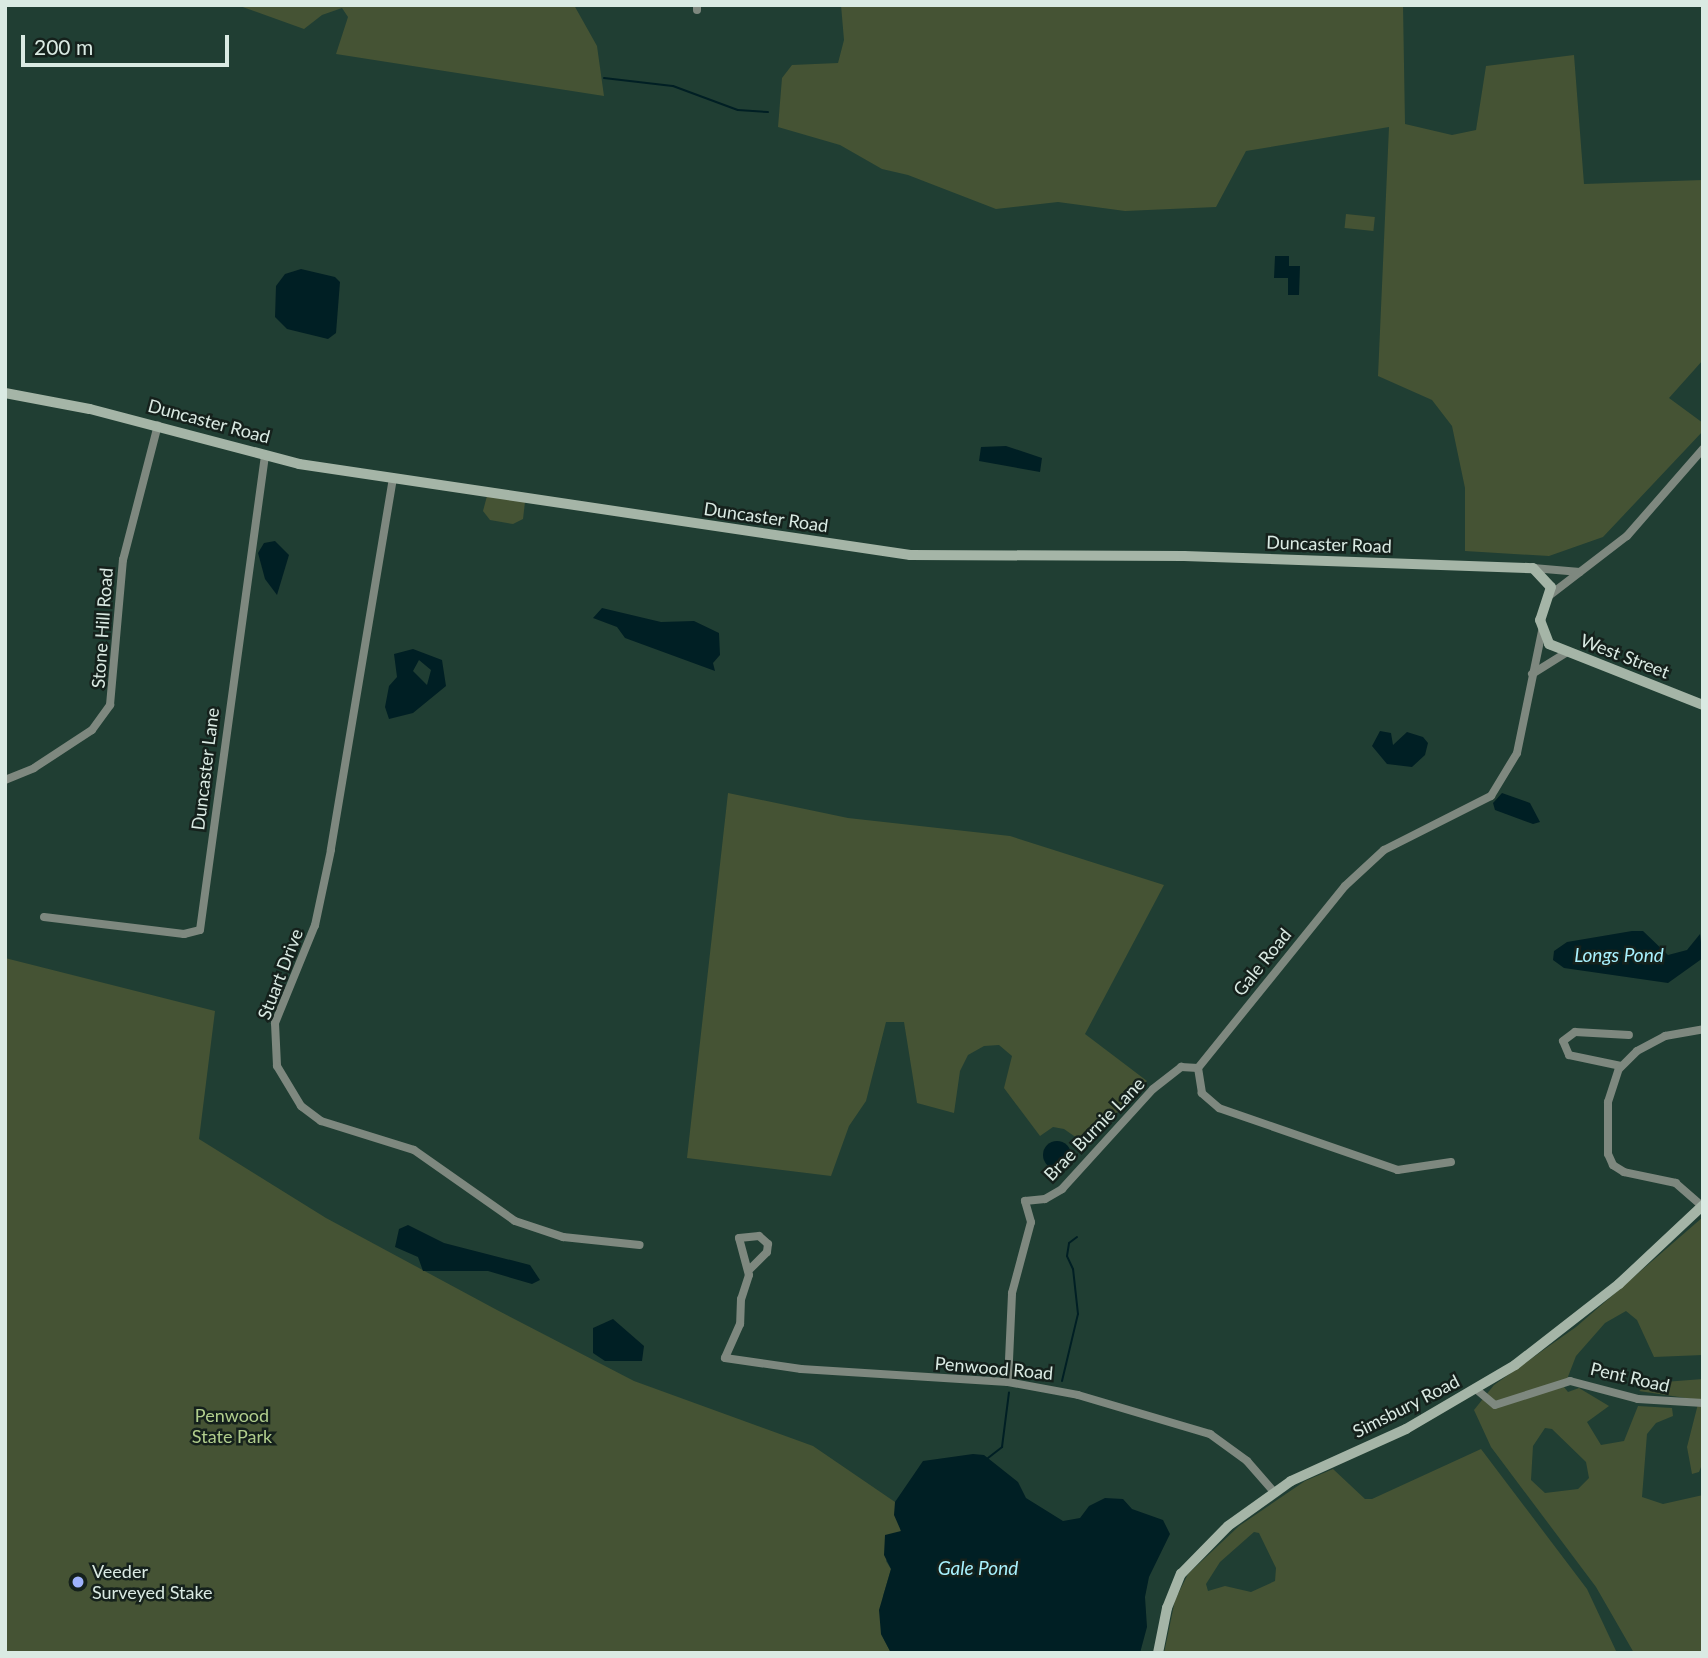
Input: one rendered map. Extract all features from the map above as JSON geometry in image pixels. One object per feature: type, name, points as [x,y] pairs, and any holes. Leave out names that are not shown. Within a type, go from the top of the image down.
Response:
[{"type":"street","name":"Duncaster Road","points":[[5,393],[159,425],[265,454],[393,478],[931,557],[1184,556],[1580,572]]},
{"type":"street","name":"Stone Hill Road","points":[[5,780],[34,768],[92,730],[110,705],[123,560],[159,425]]},
{"type":"street","points":[[1542,631],[1540,620],[1550,595],[1626,536],[1703,449]]},
{"type":"street","name":"Duncaster Lane","points":[[44,917],[192,934],[200,930],[265,454]]},
{"type":"street","name":"Stuart Drive","points":[[393,478],[331,850],[315,925],[275,1023],[277,1066],[300,1106],[321,1121],[414,1150],[515,1221],[563,1237],[640,1245]]},
{"type":"street","points":[[1533,568],[1544,575],[1550,595]]},
{"type":"street","name":"West Street","points":[[1542,631],[1549,644],[1566,653],[1703,705]]},
{"type":"street","name":"Gale Road","points":[[1198,1068],[1345,886],[1384,850],[1491,796],[1517,753],[1542,631]]},
{"type":"street","points":[[1532,674],[1566,653]]},
{"type":"street","points":[[1702,1206],[1676,1183],[1624,1172],[1610,1161],[1609,1096],[1621,1066],[1656,1039],[1703,1028]]},
{"type":"street","points":[[1621,1066],[1569,1055],[1563,1041],[1575,1032],[1629,1035]]},
{"type":"street","name":"Brae Burnie Lane","points":[[1008,1382],[1012,1293],[1031,1222],[1025,1201],[1045,1199],[1062,1189],[1153,1089],[1181,1067],[1198,1068]]},
{"type":"street","points":[[1198,1068],[1202,1093],[1219,1108],[1398,1170],[1451,1161]]},
{"type":"street","name":"Simsbury Road","points":[[1158,1653],[1173,1590],[1187,1566],[1205,1546],[1274,1492],[1307,1472],[1406,1429],[1477,1390],[1588,1309],[1702,1206]]},
{"type":"street","points":[[760,1236],[768,1244],[767,1252],[749,1270],[739,1238],[760,1236]]},
{"type":"street","name":"Penwood Road","points":[[749,1270],[740,1324],[725,1358],[809,1370],[1008,1382],[1079,1395],[1210,1434],[1247,1461],[1274,1492]]},
{"type":"street","name":"Pent Road","points":[[1477,1390],[1495,1405],[1570,1381],[1638,1399],[1703,1403]]},
{"type":"green space","points":[[237,5],[574,5],[597,46],[604,96],[336,54],[348,17],[342,8],[322,15],[304,29]]},
{"type":"green space","points":[[841,5],[1403,5],[1405,124],[1452,135],[1476,130],[1486,66],[1574,55],[1584,184],[1703,180],[1703,360],[1669,398],[1703,423],[1703,431],[1603,537],[1549,556],[1465,551],[1465,488],[1452,426],[1432,400],[1378,376],[1389,127],[1246,151],[1216,207],[1125,211],[1058,202],[996,209],[908,175],[882,169],[840,145],[778,127],[782,78],[792,65],[838,63],[844,40]]},
{"type":"green space","points":[[1346,214],[1375,217],[1373,231],[1345,228]]},
{"type":"green space","points":[[487,496],[525,502],[523,519],[513,524],[490,520],[483,511]]},
{"type":"green space","points":[[728,793],[848,818],[1010,836],[1164,885],[1085,1034],[1147,1081],[1087,1145],[1064,1129],[1053,1127],[1040,1136],[1004,1088],[1012,1056],[999,1045],[984,1046],[968,1055],[960,1071],[954,1113],[917,1103],[904,1022],[886,1022],[866,1101],[849,1126],[831,1176],[687,1158]]},
{"type":"green space","name":"Penwood State Park","points":[[5,958],[215,1011],[199,1139],[326,1218],[497,1310],[634,1381],[813,1446],[895,1502],[901,1532],[886,1561],[891,1569],[883,1596],[881,1634],[891,1653],[5,1653]]},
{"type":"green space","points":[[1703,1217],[1703,1355],[1654,1357],[1637,1320],[1626,1311],[1605,1323],[1576,1356],[1564,1387],[1568,1392],[1579,1388],[1609,1406],[1587,1422],[1601,1445],[1624,1441],[1638,1406],[1672,1408],[1673,1416],[1656,1423],[1647,1434],[1642,1497],[1663,1504],[1703,1495],[1703,1653],[1634,1653],[1596,1587],[1491,1447],[1474,1410],[1494,1385],[1576,1327]],"holes":[[[1545,1428],[1552,1429],[1586,1462],[1589,1478],[1578,1489],[1545,1493],[1531,1480],[1533,1446]]]},
{"type":"green space","points":[[1703,1379],[1703,1462],[1699,1472],[1692,1474],[1687,1447],[1699,1400],[1639,1391],[1651,1383]]},
{"type":"green space","points":[[1481,1449],[1587,1589],[1617,1653],[1164,1653],[1175,1600],[1188,1574],[1239,1526],[1305,1481],[1333,1469],[1365,1499],[1372,1499]],"holes":[[[1254,1532],[1259,1533],[1276,1568],[1275,1581],[1251,1592],[1225,1586],[1208,1591],[1206,1584],[1220,1562]]]},
{"type":"water","points":[[1275,256],[1289,256],[1289,266],[1300,266],[1299,295],[1288,295],[1288,278],[1274,278]]},
{"type":"water","points":[[301,269],[335,277],[340,282],[336,333],[328,339],[287,329],[275,317],[276,286],[285,274]]},
{"type":"water","points":[[1006,446],[1042,458],[1040,472],[979,461],[981,447]]},
{"type":"water","points":[[275,541],[289,555],[277,595],[265,579],[258,553],[264,543]]},
{"type":"water","points":[[602,608],[661,622],[694,621],[719,633],[720,655],[713,663],[715,671],[625,638],[617,627],[593,618]]},
{"type":"water","points":[[413,649],[442,660],[446,686],[413,713],[389,719],[385,707],[389,686],[397,677],[394,654]],"holes":[[[419,660],[431,670],[427,685],[413,671]]]},
{"type":"water","points":[[1380,731],[1391,733],[1393,745],[1407,732],[1423,737],[1428,743],[1425,755],[1412,767],[1387,764],[1372,746]]},
{"type":"water","points":[[1502,793],[1530,803],[1540,822],[1533,824],[1495,810],[1493,803]]},
{"type":"water","name":"Longs Pond","points":[[1643,931],[1668,955],[1687,950],[1700,934],[1703,958],[1668,983],[1564,968],[1553,960],[1554,951],[1567,942]]},
{"type":"water","points":[[1057,1141],[1067,1145],[1071,1155],[1067,1165],[1057,1169],[1047,1165],[1043,1155],[1047,1145]]},
{"type":"water","points":[[408,1225],[444,1243],[530,1265],[540,1280],[532,1284],[488,1271],[423,1271],[418,1257],[395,1247],[399,1229]]},
{"type":"water","points":[[613,1319],[644,1346],[642,1361],[605,1361],[593,1353],[593,1328]]},
{"type":"water","name":"Gale Pond","points":[[984,1455],[1018,1482],[1026,1498],[1063,1521],[1080,1518],[1089,1506],[1105,1498],[1123,1499],[1132,1509],[1163,1520],[1170,1534],[1149,1577],[1145,1597],[1147,1627],[1140,1653],[891,1653],[881,1634],[879,1610],[891,1569],[884,1555],[885,1535],[901,1531],[894,1515],[895,1502],[923,1461]]},
{"type":"waterway","points":[[604,78],[673,86],[738,110],[768,112]]},
{"type":"waterway","points":[[1062,1381],[1078,1314],[1073,1269],[1067,1256],[1069,1243],[1077,1237]]},
{"type":"waterway","points":[[988,1458],[1002,1447],[1009,1392]]},
{"type":"place","name":"Veeder Surveyed Stake","points":[[78,1582]]}]
